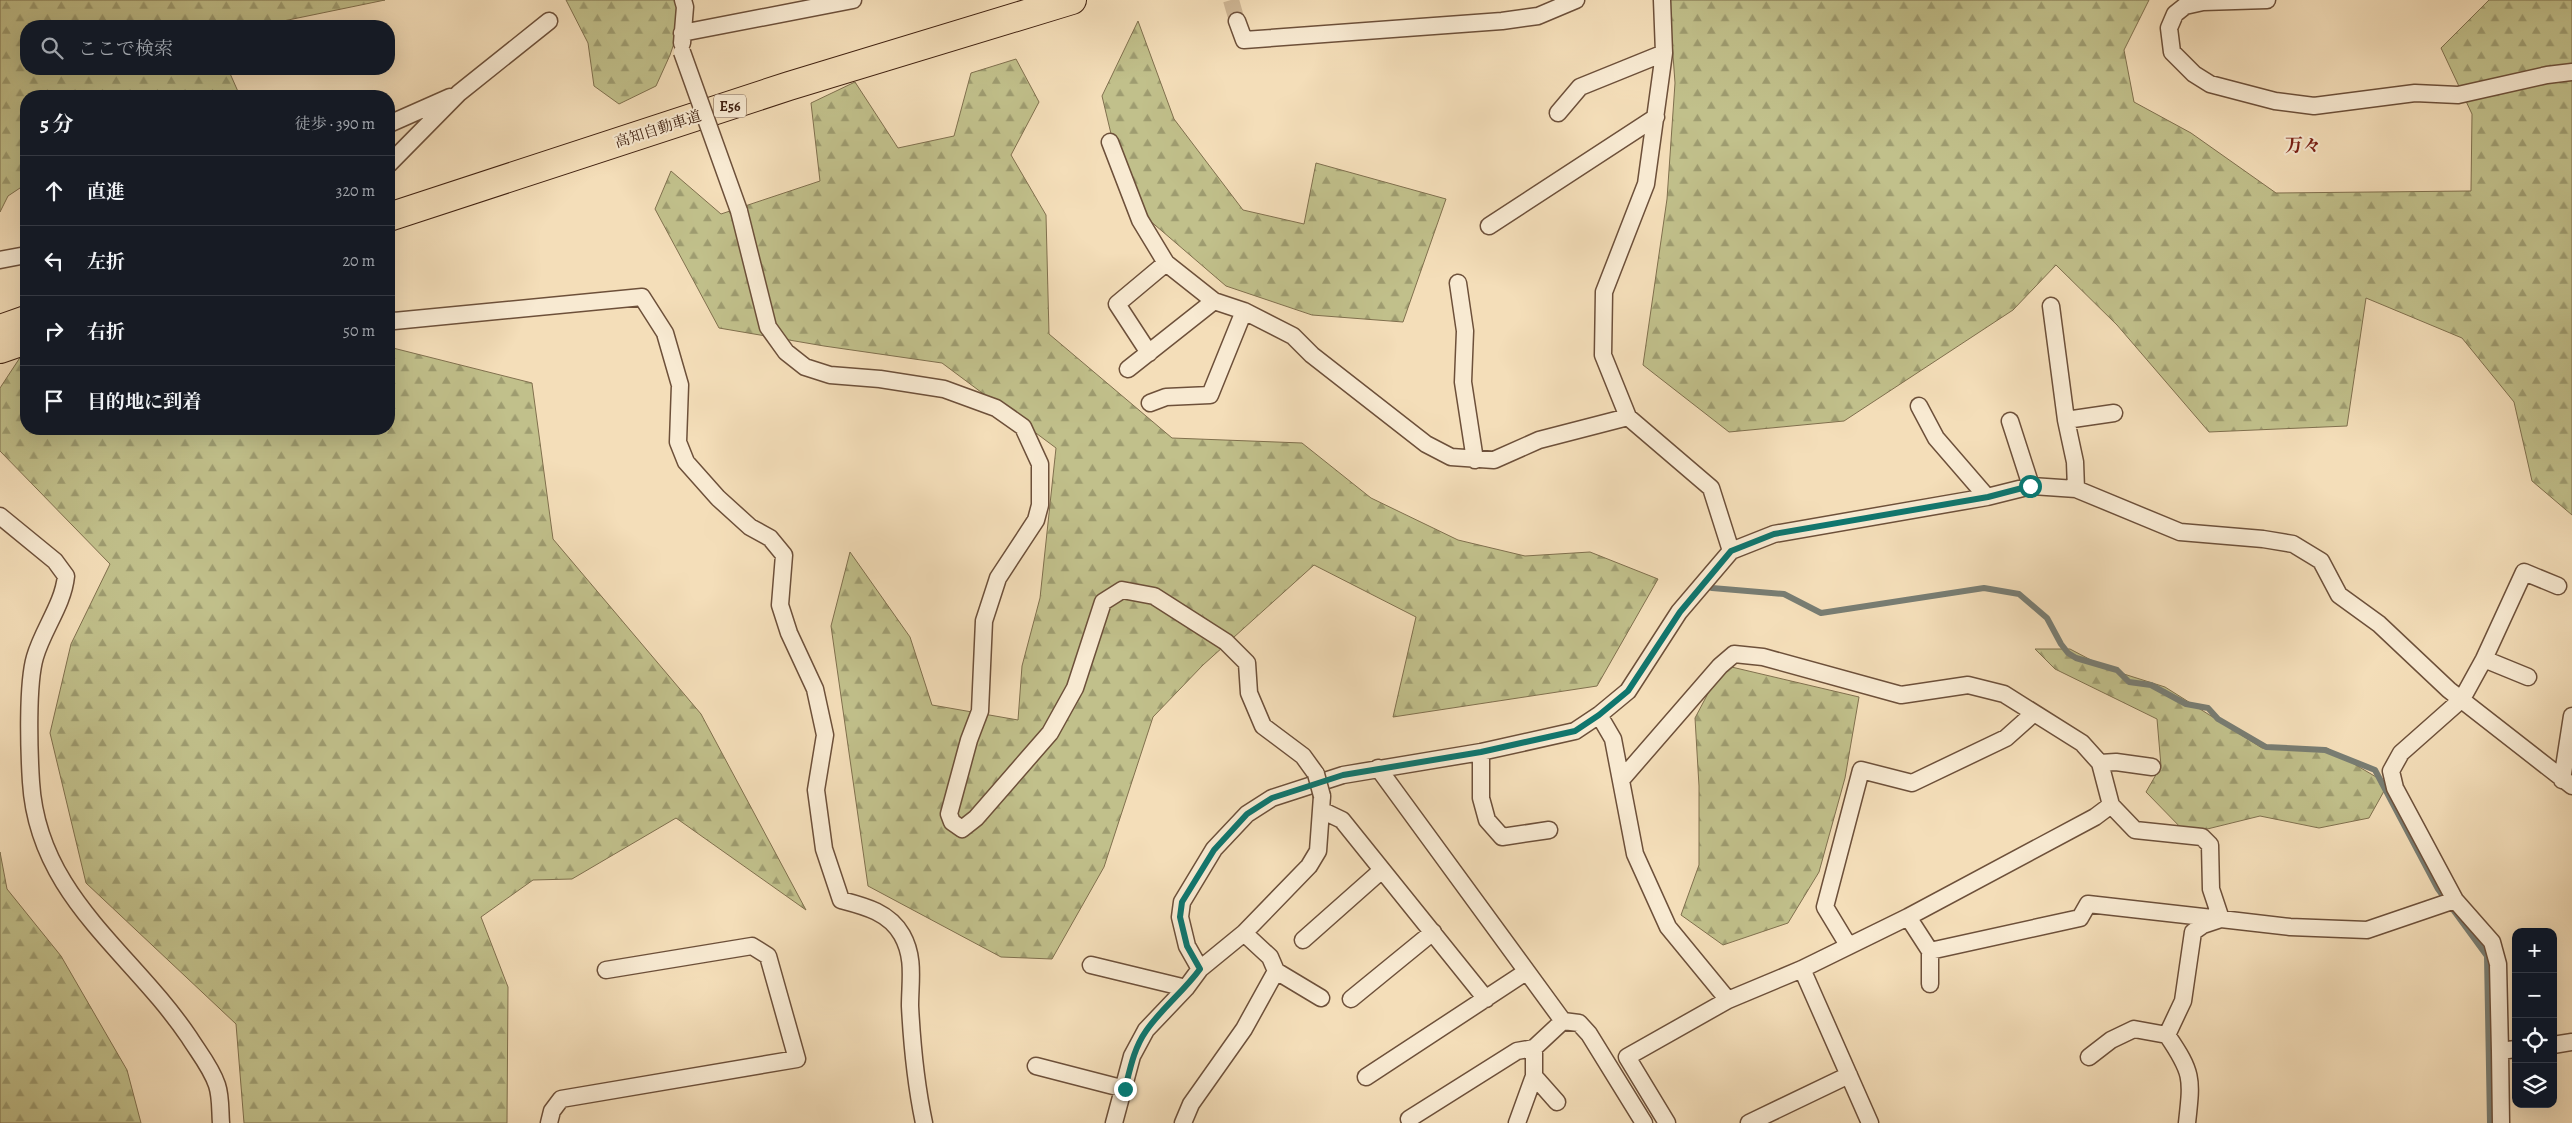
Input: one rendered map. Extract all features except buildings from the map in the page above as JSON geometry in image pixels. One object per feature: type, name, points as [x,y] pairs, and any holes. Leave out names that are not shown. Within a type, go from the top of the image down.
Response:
[{"type":"highway","name":"高知自動車道","points":[[395,197],[853,49],[1013,0]]},
{"type":"highway","name":"高知自動車道","points":[[395,215],[789,86],[1072,0]]},
{"type":"highway","points":[[0,329],[20,322]]},
{"type":"highway","points":[[0,349],[20,342]]},
{"type":"street","points":[[683,0],[685,6],[682,52],[739,211],[768,327],[786,352],[805,367],[830,375],[880,379],[944,389],[996,408],[1023,427],[1040,464],[1040,505],[1036,520],[998,578],[984,621],[980,711],[969,740],[949,814],[952,822],[962,829],[976,818],[1050,733],[1075,688],[1103,602],[1122,590],[1154,596],[1226,642],[1247,663],[1249,692],[1263,726],[1303,756],[1316,774],[1321,803],[1318,851],[1309,866],[1244,933],[1200,969],[1186,988],[1146,1030],[1132,1056],[1125,1089],[1114,1123]]},
{"type":"street","points":[[682,33],[853,0]]},
{"type":"street","points":[[1237,21],[1244,40],[1502,21],[1538,16],[1576,0]]},
{"type":"street","points":[[1662,0],[1664,53],[1646,184],[1604,292],[1603,355],[1628,417],[1711,488],[1731,551]]},
{"type":"street","points":[[2267,0],[2204,2],[2185,6],[2174,14],[2169,28],[2172,52],[2194,74],[2210,84],[2275,101],[2314,106],[2415,93],[2458,95],[2547,75],[2572,72]]},
{"type":"street","points":[[395,158],[459,92],[549,21]]},
{"type":"street","points":[[1558,114],[1580,87],[1664,53]]},
{"type":"street","points":[[395,121],[459,92]]},
{"type":"street","points":[[1489,226],[1656,116]]},
{"type":"street","points":[[1110,142],[1140,220],[1166,263],[1214,301],[1244,311],[1293,336],[1312,355],[1426,444],[1451,457],[1494,460],[1539,440],[1628,417]]},
{"type":"street","points":[[0,260],[20,256]]},
{"type":"street","points":[[1149,353],[1117,304],[1166,263]]},
{"type":"street","points":[[1458,283],[1466,331],[1464,382],[1475,460]]},
{"type":"street","points":[[395,322],[642,297],[665,333],[680,385],[678,442],[686,462],[718,498],[750,527],[770,538],[784,556],[780,605],[789,633],[815,690],[825,735],[816,790],[824,849],[841,900],[885,915],[902,934],[912,964],[910,1005],[918,1092],[924,1123]]},
{"type":"street","points":[[1128,369],[1214,301]]},
{"type":"street","points":[[2051,306],[2066,420],[2075,462],[2076,489]]},
{"type":"street","points":[[1150,403],[1166,397],[1210,396],[1244,311]]},
{"type":"street","points":[[1919,406],[1936,438],[1988,497]]},
{"type":"street","points":[[2066,420],[2114,413]]},
{"type":"street","points":[[2010,421],[2030,486]]},
{"type":"street","points":[[1200,969],[1187,946],[1180,917],[1182,902],[1214,850],[1247,814],[1272,798],[1343,775],[1481,752],[1575,731],[1599,715],[1628,691],[1680,612],[1731,551],[1774,534],[1988,497],[2030,486],[2076,489],[2180,532],[2263,539],[2293,544],[2320,561],[2339,595],[2379,624],[2449,690],[2567,783]]},
{"type":"street","points":[[0,516],[55,561],[66,576],[65,589],[35,657],[31,686],[31,783],[40,835],[58,876],[83,912],[174,1014],[210,1068],[218,1088],[221,1123]]},
{"type":"street","points":[[2501,1123],[2508,1050],[2498,964],[2492,942],[2455,900],[2395,788],[2391,771],[2401,753],[2462,699],[2484,659],[2524,572],[2558,586]]},
{"type":"street","points":[[1621,780],[1720,666],[1734,654],[1763,657],[1902,695],[1968,685],[2004,694],[2082,743],[2100,763],[2110,805],[2136,830],[2202,838],[2210,845],[2211,888],[2221,919]]},
{"type":"street","points":[[2484,659],[2528,678]]},
{"type":"street","points":[[1848,945],[1825,907],[1861,770],[1912,783],[2006,738],[2034,713]]},
{"type":"street","points":[[1599,715],[1613,740],[1635,854],[1668,927],[1728,1000]]},
{"type":"street","points":[[2567,783],[2572,716]]},
{"type":"street","points":[[1481,752],[1481,798],[1487,820],[1502,837],[1549,830]]},
{"type":"street","points":[[2100,763],[2116,762],[2152,767]]},
{"type":"street","points":[[1378,768],[1563,1022]]},
{"type":"street","points":[[1321,803],[1342,820],[1486,999]]},
{"type":"street","points":[[1667,1123],[1627,1057],[1728,1000],[1802,969],[1908,917],[2095,817],[2110,805]]},
{"type":"street","points":[[1303,940],[1382,870]]},
{"type":"street","points":[[1930,951],[2080,918],[2088,904],[2290,927],[2367,930],[2455,900]]},
{"type":"street","points":[[1908,917],[1930,951],[1930,984]]},
{"type":"street","points":[[2167,1035],[2183,1001],[2193,932],[2203,924],[2221,919]]},
{"type":"street","points":[[1351,999],[1433,932]]},
{"type":"street","points":[[1244,933],[1270,957],[1276,971],[1321,998]]},
{"type":"street","points":[[549,1123],[552,1111],[561,1099],[797,1059],[768,956],[752,946],[606,970]]},
{"type":"street","points":[[1091,965],[1186,988]]},
{"type":"street","points":[[1802,969],[1870,1123]]},
{"type":"street","points":[[1183,1123],[1191,1104],[1244,1029],[1276,971]]},
{"type":"street","points":[[1366,1077],[1526,972]]},
{"type":"street","points":[[1409,1119],[1517,1051],[1534,1048],[1563,1022],[1579,1023],[1589,1034],[1644,1123]]},
{"type":"street","points":[[2089,1057],[2110,1040],[2134,1029],[2167,1035],[2186,1062],[2188,1070],[2191,1085],[2187,1123]]},
{"type":"street","points":[[2557,1044],[2572,1042]]},
{"type":"street","points":[[1517,1123],[1534,1076],[1534,1048]]},
{"type":"street","points":[[1036,1066],[1125,1089]]},
{"type":"street","points":[[1749,1123],[1849,1075]]},
{"type":"street","points":[[1534,1076],[1557,1102]]},
{"type":"green space","points":[[0,0],[385,0],[288,20],[20,20],[20,75],[231,75],[237,90],[20,90],[20,188],[8,196],[0,212]]},
{"type":"green space","points":[[566,0],[689,0],[670,55],[656,86],[619,104],[594,86],[588,43]]},
{"type":"green space","points":[[1669,0],[2149,0],[2124,50],[2134,102],[2191,133],[2276,193],[2471,191],[2472,114],[2441,48],[2489,0],[2572,0],[2572,515],[2532,481],[2514,402],[2462,338],[2366,298],[2347,426],[2209,432],[2117,325],[2056,265],[2013,310],[1844,421],[1729,432],[1643,365],[1667,199],[1675,83]]},
{"type":"green space","points":[[1138,21],[1174,119],[1243,210],[1304,224],[1316,163],[1446,199],[1403,322],[1312,315],[1226,286],[1127,201],[1102,96]]},
{"type":"green space","points":[[1016,59],[1039,102],[1011,155],[1046,215],[1049,334],[1172,438],[1302,443],[1371,498],[1458,540],[1525,556],[1590,552],[1658,579],[1597,686],[1393,717],[1416,617],[1314,565],[1203,665],[1153,717],[1104,867],[1052,959],[1001,957],[868,886],[831,626],[850,552],[910,637],[932,705],[1018,720],[1022,666],[1040,598],[1056,448],[942,363],[824,346],[719,328],[655,209],[671,171],[721,214],[820,181],[811,103],[855,82],[898,148],[954,136],[971,73]]},
{"type":"green space","points":[[395,349],[532,383],[553,539],[701,714],[806,910],[676,818],[572,879],[533,880],[481,917],[508,987],[507,1123],[244,1123],[236,1024],[86,883],[50,733],[71,644],[110,564],[0,451],[0,388],[20,358],[20,435],[395,435]]},
{"type":"green space","points":[[2035,649],[2070,649],[2108,669],[2165,687],[2262,748],[2327,748],[2388,784],[2369,818],[2319,828],[2260,816],[2187,834],[2146,792],[2161,766],[2157,719],[2055,669]]},
{"type":"green space","points":[[1723,665],[1859,697],[1845,778],[1819,872],[1788,923],[1723,945],[1681,915],[1699,865],[1699,786],[1695,718]]},
{"type":"green space","points":[[0,852],[7,889],[61,956],[127,1070],[141,1123],[0,1123]]},
{"type":"waterway","points":[[1712,588],[1784,594],[1821,613],[1984,588],[2019,594],[2047,618],[2061,644],[2068,653],[2076,658],[2117,670],[2129,682],[2151,685],[2186,704],[2208,708],[2218,719],[2266,747],[2325,750],[2375,770],[2438,889],[2487,956],[2490,1123]]},
{"type":"tunnel","points":[[1231,0],[1237,21]]},
{"type":"district","name":"万々","points":[[2303,145]]},
{"type":"route","points":[[1125,1089],[1132,1056],[1146,1030],[1186,988],[1200,969],[1187,946],[1180,917],[1182,902],[1191,883],[1214,850],[1247,814],[1272,798],[1343,775],[1481,752],[1575,731],[1599,715],[1628,691],[1680,612],[1701,584],[1731,551],[1774,534],[1988,497],[2030,486]]}]
